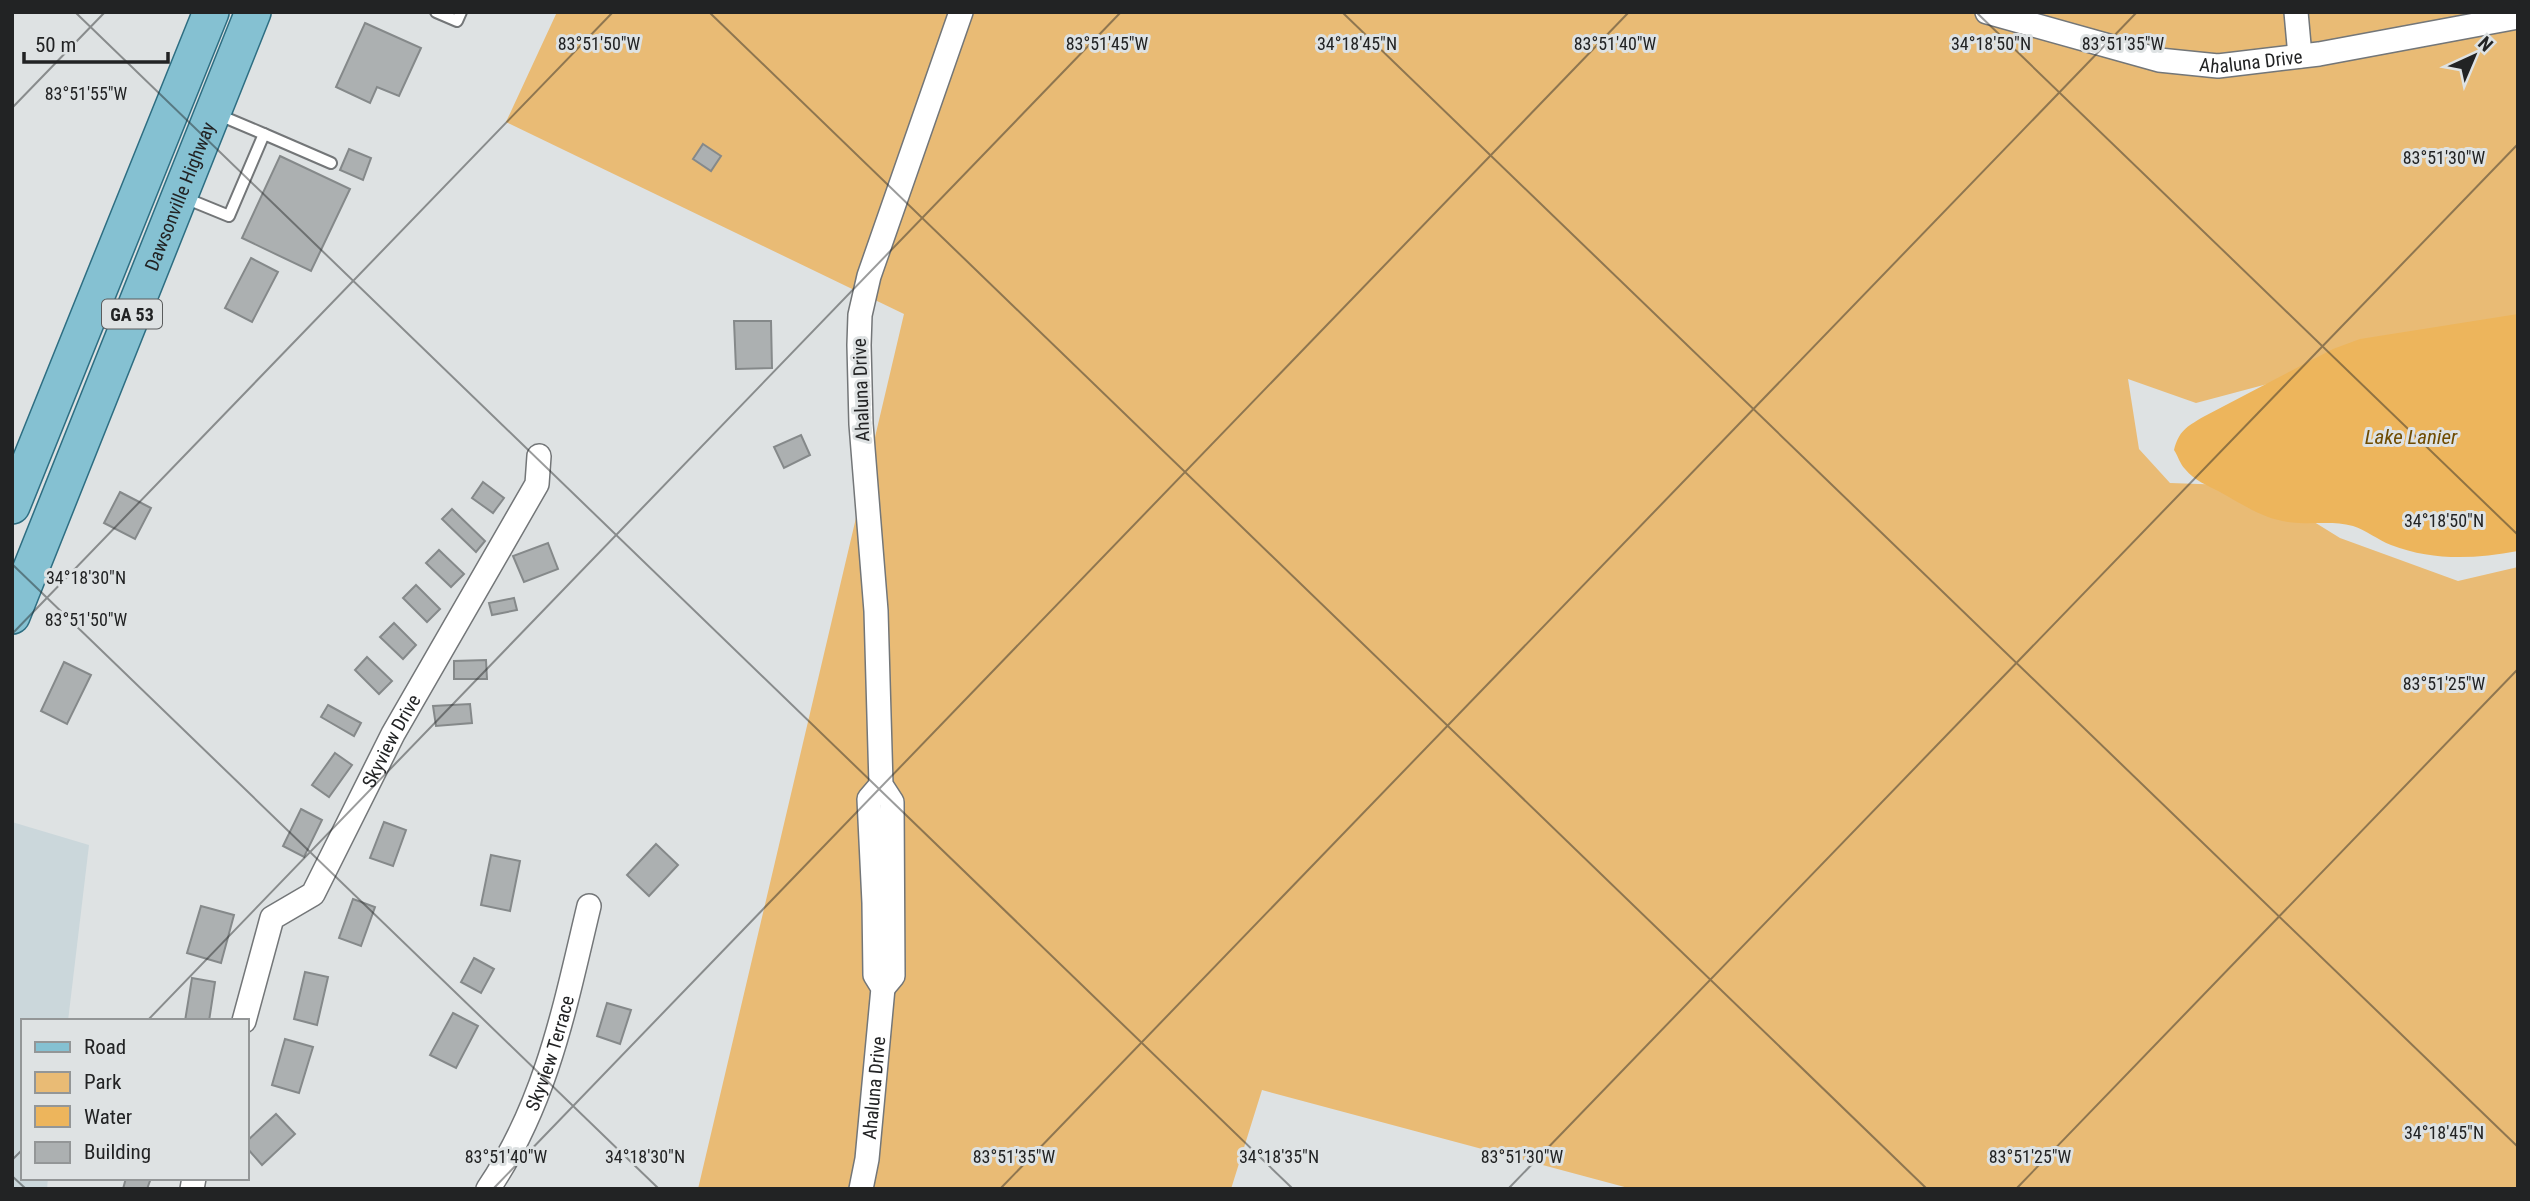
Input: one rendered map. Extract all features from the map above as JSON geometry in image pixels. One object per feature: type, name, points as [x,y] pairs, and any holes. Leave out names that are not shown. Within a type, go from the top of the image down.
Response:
[{"type":"main road","name":"Dawsonville Highway","points":[[12,506],[211,12]]},
{"type":"main road","name":"Dawsonville Highway","points":[[12,616],[253,12]]},
{"type":"street","name":"Ahaluna Drive","points":[[861,1189],[867,1159],[883,988],[875,975],[869,799],[881,785],[876,611],[861,424],[860,315],[869,276],[961,12]]},
{"type":"street","name":"Ahaluna Drive","points":[[1987,12],[2159,60],[2218,66],[2300,56],[2518,17]]},
{"type":"street","points":[[2296,12],[2300,56]]},
{"type":"street","name":"Skyview Drive","points":[[245,1019],[272,918],[313,894],[393,734],[537,484],[539,456]]},
{"type":"street","name":"Skyview Terrace","points":[[488,1189],[515,1146],[542,1084],[558,1037],[589,906]]},
{"type":"lane","points":[[436,12],[457,21],[461,12]]},
{"type":"lane","points":[[213,113],[331,163]]},
{"type":"lane","points":[[179,195],[229,216],[264,134]]},
{"type":"shaded area","points":[[12,822],[89,845],[68,1019],[21,1019],[21,1180],[48,1180],[47,1189],[12,1189]]},
{"type":"green space","points":[[557,12],[2518,12],[2518,317],[2196,403],[2128,379],[2139,449],[2170,483],[2256,486],[2340,538],[2458,581],[2518,567],[2518,1189],[1632,1189],[1262,1090],[1231,1189],[698,1189],[904,314],[506,122]]},
{"type":"water","name":"Lake Lanier","points":[[2518,314],[2518,551],[2470,557],[2422,554],[2391,545],[2346,524],[2277,520],[2197,480],[2183,467],[2174,450],[2184,430],[2203,417],[2333,349],[2360,339]]},
{"type":"building","points":[[365,23],[421,48],[399,96],[377,87],[370,103],[336,87]]},
{"type":"building","points":[[703,144],[721,156],[711,171],[693,159]]},
{"type":"building","points":[[349,149],[371,158],[363,180],[340,170]]},
{"type":"building","points":[[280,156],[350,189],[311,271],[242,238]]},
{"type":"building","points":[[251,258],[278,272],[252,322],[225,308]]},
{"type":"building","points":[[734,321],[771,321],[772,368],[736,369]]},
{"type":"building","points":[[801,435],[810,455],[784,468],[774,447]]},
{"type":"building","points":[[483,482],[504,498],[493,513],[472,498]]},
{"type":"building","points":[[120,492],[151,508],[135,539],[104,523]]},
{"type":"building","points":[[452,509],[485,541],[476,552],[442,519]]},
{"type":"building","points":[[548,543],[558,569],[524,582],[513,556]]},
{"type":"building","points":[[439,550],[464,574],[451,587],[426,563]]},
{"type":"building","points":[[416,585],[440,609],[427,622],[403,598]]},
{"type":"building","points":[[514,598],[517,610],[492,615],[489,603]]},
{"type":"building","points":[[394,623],[416,645],[403,659],[380,637]]},
{"type":"building","points":[[367,657],[392,681],[379,694],[355,670]]},
{"type":"building","points":[[486,660],[487,679],[454,679],[454,661]]},
{"type":"building","points":[[64,662],[91,675],[67,724],[41,711]]},
{"type":"building","points":[[470,704],[472,723],[436,726],[433,706]]},
{"type":"building","points":[[328,705],[361,723],[354,736],[321,717]]},
{"type":"building","points":[[335,753],[352,765],[329,797],[312,785]]},
{"type":"building","points":[[301,809],[322,820],[304,857],[283,846]]},
{"type":"building","points":[[384,822],[406,830],[393,866],[370,858]]},
{"type":"building","points":[[656,844],[678,865],[649,896],[627,875]]},
{"type":"building","points":[[491,855],[520,861],[510,911],[481,905]]},
{"type":"building","points":[[353,899],[375,907],[361,946],[339,938]]},
{"type":"building","points":[[201,906],[234,915],[221,963],[187,953]]},
{"type":"building","points":[[474,958],[494,969],[481,993],[461,982]]},
{"type":"building","points":[[305,972],[328,977],[317,1025],[294,1019]]},
{"type":"building","points":[[192,978],[215,982],[209,1019],[185,1019]]},
{"type":"building","points":[[607,1003],[631,1010],[620,1044],[597,1036]]},
{"type":"building","points":[[453,1013],[478,1026],[456,1068],[430,1055]]},
{"type":"building","points":[[285,1039],[313,1047],[299,1093],[272,1085]]},
{"type":"building","points":[[276,1114],[295,1134],[262,1165],[248,1149],[248,1140]]},
{"type":"building","points":[[125,1180],[150,1180],[147,1189],[123,1189]]}]
